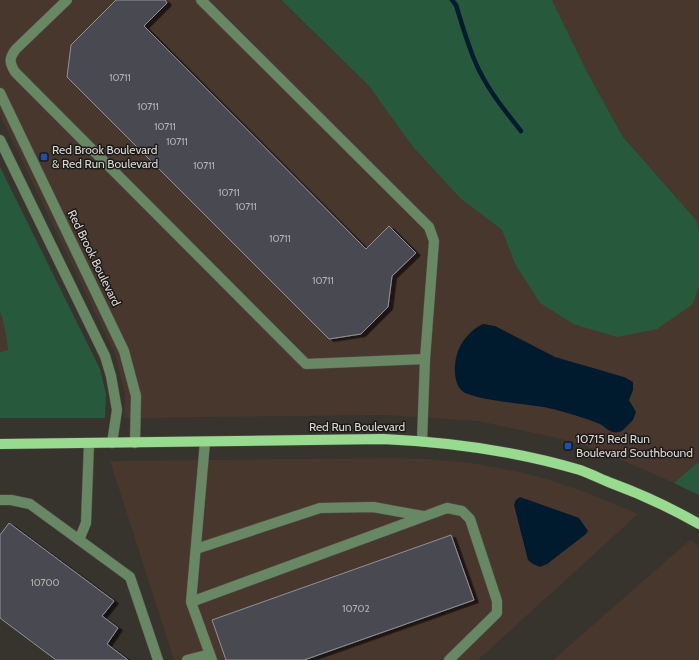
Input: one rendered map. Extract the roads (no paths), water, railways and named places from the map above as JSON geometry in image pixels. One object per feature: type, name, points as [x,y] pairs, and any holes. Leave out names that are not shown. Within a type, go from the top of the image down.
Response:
[{"type":"main road","name":"Red Run Boulevard","points":[[0,444],[383,439],[458,444],[550,462],[582,471],[632,490],[699,524]]},
{"type":"street","points":[[66,0],[16,49],[10,57],[10,64],[15,72],[306,364],[425,359]]},
{"type":"street","points":[[201,0],[430,227],[434,241],[425,359],[422,441]]},
{"type":"street","name":"Red Brook Boulevard","points":[[0,93],[124,351],[136,396],[135,443]]},
{"type":"street","points":[[0,140],[105,356],[111,376],[117,410],[112,443]]},
{"type":"street","points":[[187,660],[211,657],[191,602],[205,442]]},
{"type":"street","points":[[78,540],[86,523],[89,443]]},
{"type":"street","points":[[0,500],[10,500],[30,504],[130,577],[158,660]]},
{"type":"street","points":[[196,549],[320,508],[373,507],[425,516]]},
{"type":"street","points":[[191,602],[447,508],[462,511],[470,519],[497,601],[497,613],[449,660]]},
{"type":"water","points":[[483,324],[495,326],[555,357],[624,377],[633,382],[633,390],[629,400],[636,412],[633,420],[622,431],[614,432],[609,431],[600,424],[544,407],[490,400],[467,394],[459,387],[455,375],[457,352],[462,342],[470,333]]},
{"type":"water","points":[[520,497],[579,518],[588,531],[547,564],[540,567],[533,564],[528,560],[514,505],[516,500]]},
{"type":"waterway","points":[[452,0],[456,5],[469,47],[484,80],[504,110],[521,131]]},
{"type":"place","name":"Red Brook Boulevard & Red Run Boulevard","points":[[44,157]]},
{"type":"place","name":"10715 Red Run Boulevard Southbound","points":[[568,446]]}]
